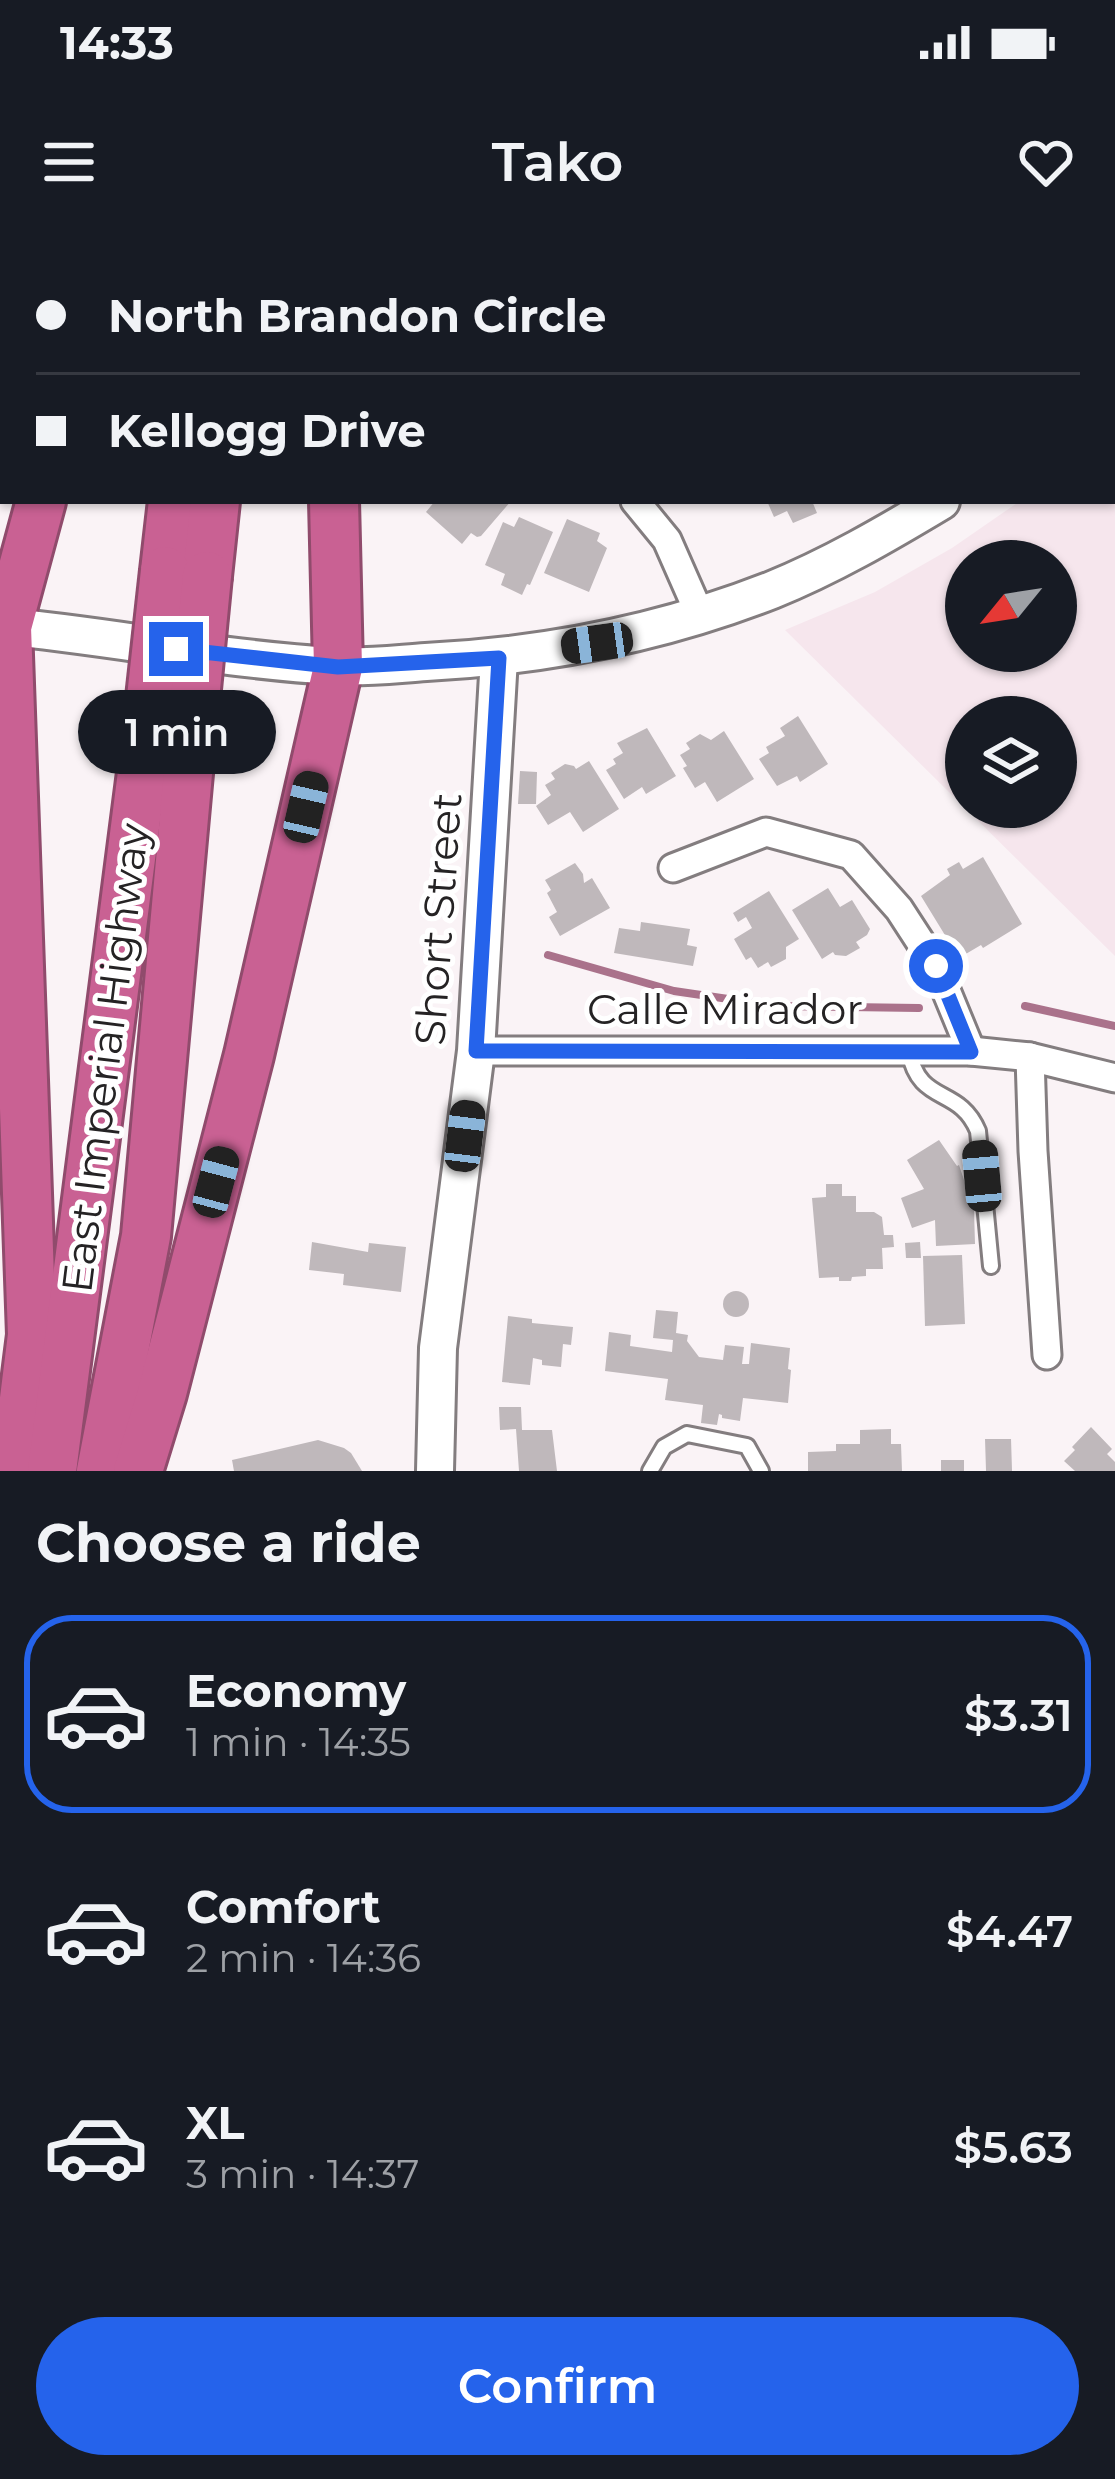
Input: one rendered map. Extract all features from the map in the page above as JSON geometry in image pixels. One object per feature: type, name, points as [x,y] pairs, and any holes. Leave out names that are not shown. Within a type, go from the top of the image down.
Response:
[{"type":"highway","points":[[15,1471],[32,1335],[4,626],[40,504]]},
{"type":"highway","name":"East Imperial Highway","points":[[174,504],[186,574]]},
{"type":"highway","name":"East Imperial Highway","points":[[52,1471],[169,737],[186,574],[214,504]]},
{"type":"highway","points":[[138,1471],[249,1055],[338,667],[334,504]]},
{"type":"highway","name":"East Imperial Highway","points":[[101,1471],[146,1236],[169,737]]},
{"type":"main road","points":[[4,626],[338,667],[499,658],[597,643],[774,589],[873,542],[936,504]]},
{"type":"main road","name":"Short Street","points":[[436,1471],[438,1348],[476,1051],[499,658]]},
{"type":"street","points":[[637,504],[667,540],[700,615]]},
{"type":"street","points":[[674,868],[766,832],[851,856],[899,909],[936,966],[971,1052]]},
{"type":"street","name":"Calle Mirador","points":[[476,1051],[971,1052],[1030,1057],[1115,1078]]},
{"type":"street","points":[[1030,1057],[1047,1355]]},
{"type":"lane","points":[[910,1051],[921,1082],[959,1103],[971,1114],[978,1131],[991,1266]]},
{"type":"lane","points":[[650,1471],[664,1447],[687,1434],[747,1446],[761,1471]]},
{"type":"shaded area","points":[[1016,504],[1115,504],[1115,956],[985,828],[1077,828],[1077,696],[945,696],[945,788],[785,630],[875,592],[945,552],[945,672],[1077,672],[1077,540],[964,540]]},
{"type":"building","points":[[433,504],[508,504],[481,536],[471,533],[462,544],[426,512]]},
{"type":"building","points":[[768,504],[813,504],[817,513],[793,523],[787,511],[774,517]]},
{"type":"building","points":[[519,517],[553,532],[522,595],[501,585],[505,574],[485,565],[503,522],[514,527]]},
{"type":"building","points":[[567,519],[600,533],[597,541],[607,548],[589,592],[544,573]]},
{"type":"building","points":[[798,716],[828,764],[800,782],[797,776],[777,786],[759,759],[769,753],[766,747],[785,736],[780,728]]},
{"type":"building","points":[[647,728],[676,776],[646,794],[642,787],[624,799],[606,770],[623,753],[617,743]]},
{"type":"building","points":[[724,731],[754,779],[717,802],[705,782],[695,788],[680,755],[690,749],[686,743],[700,734],[711,740]]},
{"type":"building","points":[[589,761],[619,809],[583,832],[570,812],[548,825],[536,806],[551,795],[545,785],[555,779],[551,773],[565,764],[576,769]]},
{"type":"building","points":[[520,771],[537,772],[536,804],[518,804]]},
{"type":"building","points":[[983,857],[1022,924],[959,958],[921,896],[950,875],[947,869],[959,862],[963,869]]},
{"type":"building","points":[[575,863],[584,883],[592,878],[610,908],[560,936],[549,917],[557,912],[545,880]]},
{"type":"building","points":[[828,888],[840,907],[852,900],[870,929],[856,942],[860,948],[846,956],[833,952],[822,959],[792,910]]},
{"type":"building","points":[[769,891],[799,939],[786,947],[786,959],[758,968],[751,957],[746,960],[734,939],[752,928],[746,917],[738,922],[733,913]]},
{"type":"building","points":[[641,922],[690,929],[687,945],[697,947],[693,966],[614,953],[619,928],[640,931]]},
{"type":"building","points":[[939,1140],[959,1165],[974,1210],[975,1244],[936,1246],[935,1220],[912,1228],[901,1198],[924,1189],[907,1160]]},
{"type":"building","points":[[826,1184],[842,1184],[842,1196],[856,1196],[856,1212],[882,1217],[884,1235],[893,1235],[894,1247],[882,1248],[883,1269],[866,1269],[866,1276],[851,1281],[819,1278],[812,1198],[826,1197]]},
{"type":"building","points":[[312,1242],[368,1252],[369,1243],[406,1247],[401,1292],[343,1285],[344,1274],[309,1270]]},
{"type":"building","points":[[920,1242],[921,1258],[906,1258],[905,1243]]},
{"type":"building","points":[[962,1255],[965,1324],[925,1326],[923,1256]]},
{"type":"building","points":[[736,1291],[749,1304],[736,1317],[723,1304]]},
{"type":"building","points":[[656,1310],[678,1312],[676,1333],[688,1335],[699,1357],[723,1360],[725,1345],[744,1347],[742,1364],[749,1364],[751,1343],[790,1348],[788,1403],[743,1398],[740,1421],[719,1414],[717,1425],[701,1423],[703,1405],[665,1400],[668,1379],[605,1371],[609,1332],[631,1335],[630,1346],[672,1352],[673,1340],[653,1338]]},
{"type":"building","points":[[508,1316],[573,1327],[571,1345],[563,1344],[561,1367],[542,1365],[542,1360],[533,1358],[530,1385],[502,1382]]},
{"type":"building","points":[[499,1407],[521,1407],[522,1430],[552,1430],[557,1471],[519,1471],[516,1429],[500,1430]]},
{"type":"building","points":[[1091,1427],[1112,1449],[1107,1454],[1115,1462],[1115,1471],[1075,1471],[1064,1461]]},
{"type":"building","points":[[891,1429],[891,1444],[901,1444],[902,1471],[808,1471],[808,1452],[836,1451],[836,1444],[860,1444],[860,1430]]},
{"type":"building","points":[[985,1439],[1011,1439],[1012,1471],[986,1471]]},
{"type":"building","points":[[318,1440],[344,1448],[362,1471],[234,1471],[232,1460]]},
{"type":"building","points":[[941,1460],[964,1460],[964,1471],[941,1471]]},
{"type":"waterway","points":[[548,955],[674,991],[776,1006],[919,1008]]},
{"type":"waterway","points":[[1025,1006],[1115,1026]]},
{"type":"route","points":[[176,649],[338,667],[499,658],[476,1051],[971,1052],[936,966]]}]
